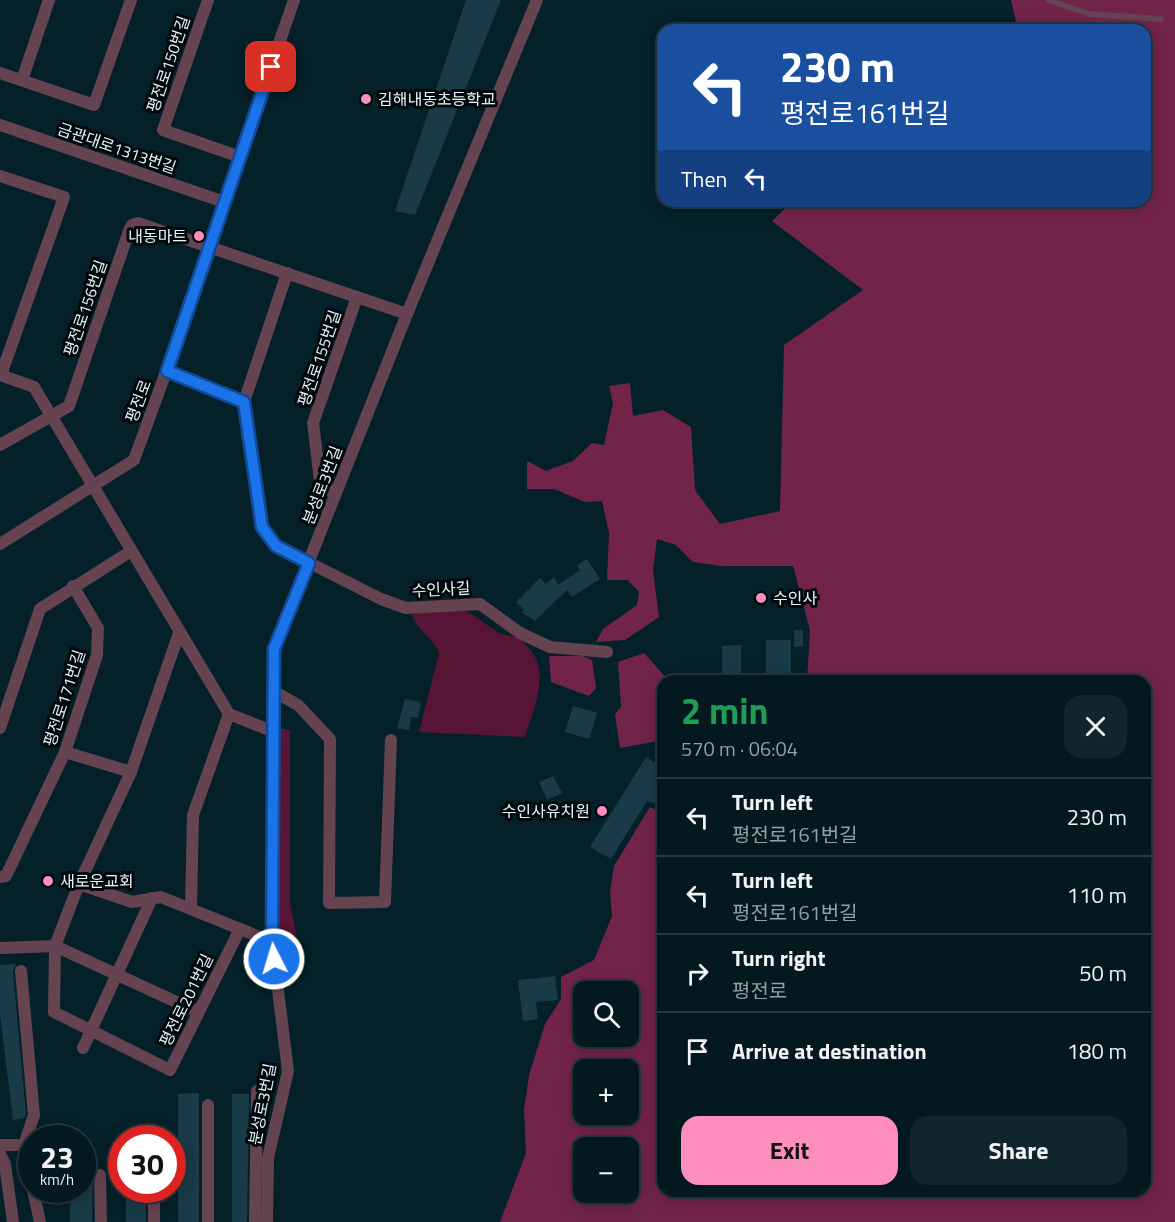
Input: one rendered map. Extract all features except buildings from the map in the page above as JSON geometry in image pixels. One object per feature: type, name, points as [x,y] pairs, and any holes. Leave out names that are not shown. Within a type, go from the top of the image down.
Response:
[{"type":"street","points":[[22,80],[49,0]]},
{"type":"street","name":"금관대로1313번길","points":[[0,73],[94,105],[131,0]]},
{"type":"street","name":"평전로150번길","points":[[208,0],[163,130],[240,157]]},
{"type":"street","name":"평전로","points":[[0,544],[134,460],[211,248],[224,202],[294,0]]},
{"type":"street","name":"분성로3번길","points":[[267,1222],[268,1158],[288,1071],[272,942],[274,649],[407,314],[537,0]]},
{"type":"street","name":"금관대로1313번길","points":[[0,125],[224,202]]},
{"type":"street","points":[[0,176],[64,197],[1,375],[34,387],[229,714],[273,731]]},
{"type":"street","name":"평전로156번길","points":[[0,445],[69,406],[132,225],[143,224],[211,248]]},
{"type":"street","name":"평전로155번길","points":[[211,248],[407,314]]},
{"type":"street","points":[[167,371],[244,402],[287,273]]},
{"type":"street","name":"평전로155번길","points":[[335,495],[320,481],[314,423],[357,297]]},
{"type":"street","name":"수인사길","points":[[244,402],[262,527],[276,546],[381,599],[405,608],[480,604],[520,633],[550,647],[607,652]]},
{"type":"street","points":[[0,728],[40,609],[130,551]]},
{"type":"street","name":"평전로171번길","points":[[0,877],[6,876],[65,752],[97,655],[98,628],[73,586]]},
{"type":"street","points":[[179,633],[131,772],[79,884],[132,902],[161,897],[272,942]]},
{"type":"street","points":[[273,691],[298,705],[330,739],[329,903],[385,902],[391,740]]},
{"type":"street","points":[[191,908],[193,815],[229,714]]},
{"type":"street","points":[[65,752],[131,772]]},
{"type":"street","name":"평전로201번길","points":[[79,884],[55,946],[54,1012],[171,1070],[240,929]]},
{"type":"street","points":[[82,1048],[152,898]]},
{"type":"street","points":[[0,948],[55,946],[198,1012]]},
{"type":"street","points":[[21,971],[34,1115],[31,1125]]},
{"type":"street","points":[[255,1222],[257,1091]]},
{"type":"street","points":[[208,1105],[208,1222]]},
{"type":"street","points":[[0,1145],[18,1145]]},
{"type":"street","points":[[0,1154],[5,1164],[13,1222]]},
{"type":"street","points":[[100,1175],[101,1222]]},
{"type":"street","points":[[36,1203],[40,1222]]},
{"type":"street","points":[[154,1203],[154,1222]]},
{"type":"lane","points":[[1049,0],[1089,14],[1161,19]]},
{"type":"shaded area","points":[[1011,0],[1175,0],[1175,1222],[500,1222],[526,1153],[524,1110],[529,1075],[545,1024],[561,999],[561,977],[594,960],[612,916],[610,891],[614,866],[650,807],[657,810],[657,1197],[1151,1197],[1151,675],[807,675],[810,630],[793,566],[721,566],[693,562],[676,545],[657,539],[653,570],[659,617],[625,640],[596,642],[603,629],[637,605],[639,592],[628,580],[607,580],[609,533],[602,501],[585,502],[554,489],[527,489],[527,461],[546,471],[573,461],[592,443],[604,445],[613,403],[609,386],[630,383],[633,416],[663,410],[691,427],[695,490],[720,524],[780,511],[784,345],[863,290],[772,221],[787,207],[1151,207],[1151,24],[1017,24]]},
{"type":"shaded area","points":[[460,606],[500,634],[519,637],[534,655],[538,664],[539,685],[535,707],[525,737],[419,732],[439,653],[433,642],[417,625],[412,614]]},
{"type":"shaded area","points":[[644,653],[664,675],[657,675],[657,741],[620,748],[615,714],[621,707],[618,662]]},
{"type":"shaded area","points":[[549,656],[583,656],[592,660],[596,688],[589,696],[551,682]]},
{"type":"shaded area","points":[[279,728],[290,730],[290,904],[302,961],[279,959],[275,944]]},
{"type":"place","name":"김해내동초등학교","points":[[366,99]]},
{"type":"place","name":"내동마트","points":[[199,236]]},
{"type":"place","name":"수인사","points":[[761,598]]},
{"type":"place","name":"수인사유치원","points":[[602,811]]},
{"type":"place","name":"새로운교회","points":[[48,881]]},
{"type":"route","points":[[271,67],[224,202],[211,248],[167,371],[244,402],[252,473],[262,527],[276,546],[309,563],[274,649],[272,942],[274,959]]}]
